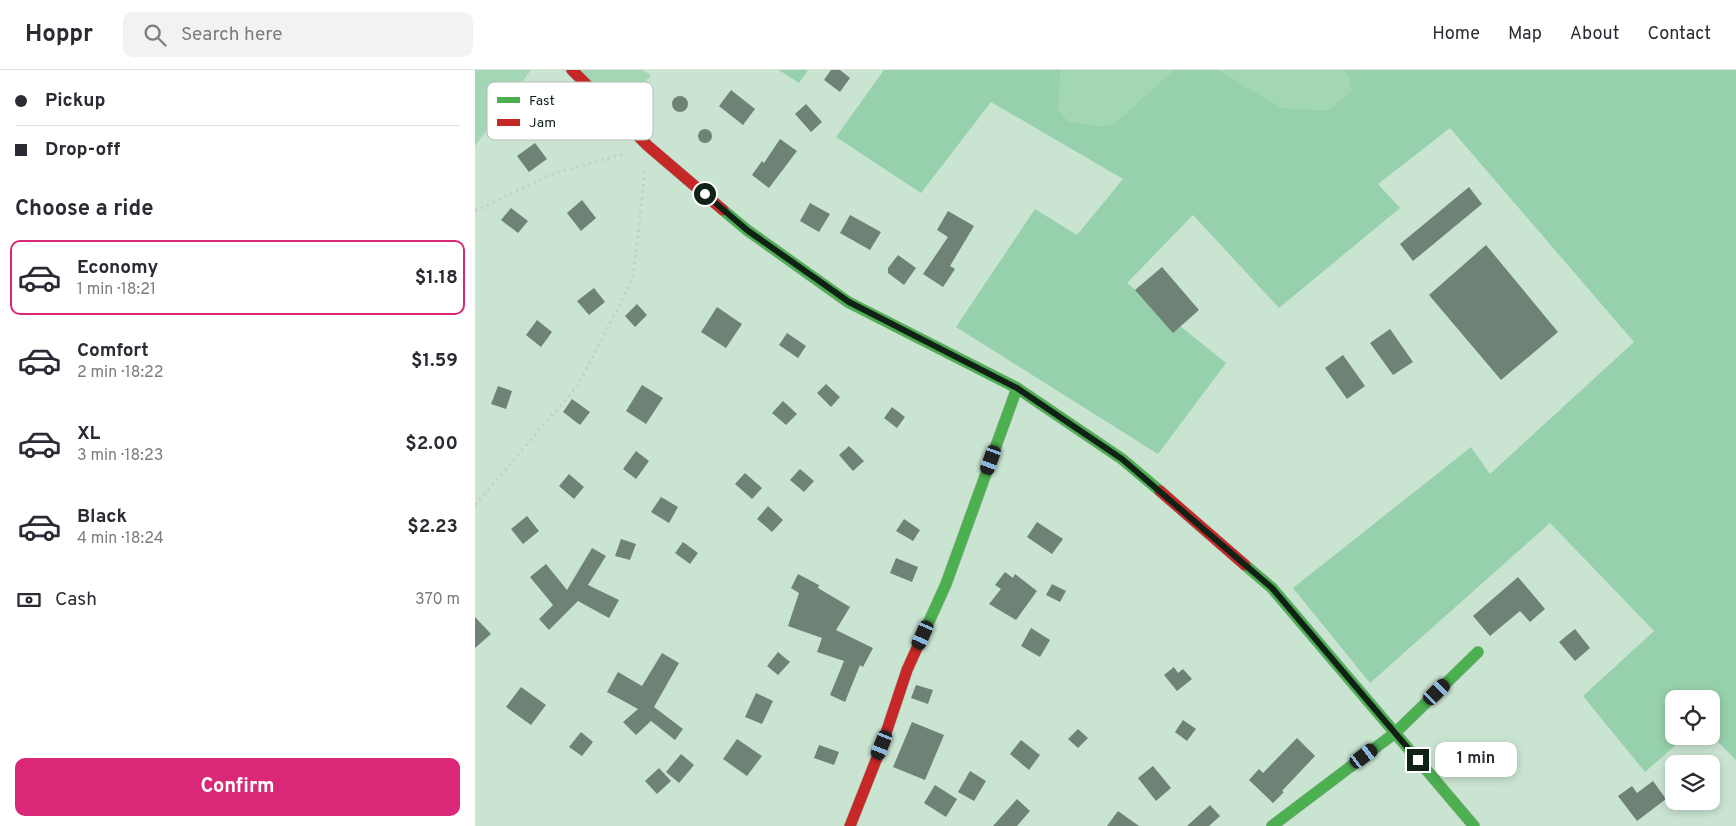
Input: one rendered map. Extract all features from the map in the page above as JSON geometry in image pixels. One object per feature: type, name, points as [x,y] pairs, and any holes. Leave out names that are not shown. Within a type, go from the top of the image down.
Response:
[{"type":"main road","points":[[572,70],[584,82]]},
{"type":"main road","points":[[642,140],[747,230],[849,302],[1017,388],[1122,459],[1272,588],[1474,826]]},
{"type":"main road","points":[[850,826],[882,745],[907,670],[945,584],[1017,388]]},
{"type":"main road","points":[[1272,826],[1395,733],[1478,652]]},
{"type":"path","points":[[475,211],[552,174],[648,146],[633,279],[578,385],[475,505]]},
{"type":"green space","points":[[475,70],[531,70],[522,82],[487,82],[487,130],[475,146]]},
{"type":"green space","points":[[564,70],[642,70],[651,75],[646,82],[576,82]]},
{"type":"green space","points":[[779,70],[808,70],[799,83]]},
{"type":"green space","points":[[884,70],[1061,70],[1058,109],[1068,121],[1098,126],[1114,124],[1173,70],[1218,70],[1282,108],[1328,110],[1351,91],[1348,76],[1344,70],[1736,70],[1736,760],[1720,744],[1720,690],[1665,690],[1665,745],[1676,745],[1645,772],[1583,696],[1654,631],[1550,523],[1370,683],[1293,588],[1471,447],[1490,474],[1634,342],[1450,128],[1378,184],[1400,208],[1279,308],[1193,215],[1127,283],[1226,363],[1158,454],[956,327],[1035,209],[1077,235],[1123,179],[991,102],[921,193],[836,137]]},
{"type":"green space","points":[[1061,70],[1173,70],[1114,124],[1098,126],[1068,121],[1058,109]]},
{"type":"green space","points":[[1218,70],[1344,70],[1348,76],[1351,91],[1328,110],[1282,108]]},
{"type":"building","points":[[831,70],[840,70],[850,78],[840,92],[824,80]]},
{"type":"building","points":[[731,90],[755,109],[743,125],[719,106]]},
{"type":"building","points":[[680,96],[688,104],[680,112],[672,104]]},
{"type":"building","points":[[806,104],[822,122],[811,132],[795,114]]},
{"type":"building","points":[[705,129],[710,131],[712,136],[710,141],[705,143],[700,141],[698,136],[700,131]]},
{"type":"building","points":[[780,139],[797,151],[769,188],[752,175],[762,161],[764,163]]},
{"type":"building","points":[[535,143],[547,159],[529,172],[517,156]]},
{"type":"building","points":[[1469,187],[1482,204],[1413,261],[1400,244]]},
{"type":"building","points":[[582,200],[596,218],[581,231],[567,213]]},
{"type":"building","points":[[810,203],[830,214],[819,232],[800,221]]},
{"type":"building","points":[[511,208],[528,221],[518,233],[501,220]]},
{"type":"building","points":[[948,211],[974,226],[950,266],[955,269],[943,287],[923,274],[948,237],[937,230]]},
{"type":"building","points":[[850,215],[881,232],[870,250],[840,233]]},
{"type":"building","points":[[1486,245],[1558,332],[1501,380],[1429,295]]},
{"type":"building","points":[[898,255],[916,268],[904,285],[888,273],[888,268]]},
{"type":"building","points":[[1162,267],[1199,310],[1173,333],[1135,290]]},
{"type":"building","points":[[594,288],[605,302],[589,315],[577,301]]},
{"type":"building","points":[[637,304],[647,315],[635,327],[625,316]]},
{"type":"building","points":[[717,307],[742,324],[726,348],[701,332]]},
{"type":"building","points":[[537,320],[552,332],[541,347],[526,335]]},
{"type":"building","points":[[1390,329],[1413,362],[1393,375],[1370,343]]},
{"type":"building","points":[[787,333],[806,346],[798,358],[779,345]]},
{"type":"building","points":[[1343,355],[1365,386],[1347,399],[1325,368]]},
{"type":"building","points":[[826,384],[840,397],[831,407],[817,393]]},
{"type":"building","points":[[642,385],[663,398],[646,424],[626,411]]},
{"type":"building","points":[[498,386],[512,391],[506,409],[491,404]]},
{"type":"building","points":[[572,399],[590,412],[580,425],[563,412]]},
{"type":"building","points":[[783,401],[797,414],[786,425],[772,413]]},
{"type":"building","points":[[892,407],[905,417],[897,428],[884,418]]},
{"type":"building","points":[[849,446],[864,461],[853,471],[839,455]]},
{"type":"building","points":[[636,451],[649,461],[636,479],[623,469]]},
{"type":"building","points":[[800,469],[814,481],[804,492],[790,480]]},
{"type":"building","points":[[745,473],[762,488],[752,499],[735,484]]},
{"type":"building","points":[[569,474],[584,487],[574,499],[559,486]]},
{"type":"building","points":[[661,497],[678,507],[669,523],[651,512]]},
{"type":"building","points":[[768,506],[783,520],[772,532],[757,519]]},
{"type":"building","points":[[527,516],[539,531],[523,544],[511,529]]},
{"type":"building","points":[[904,519],[920,530],[913,541],[896,531]]},
{"type":"building","points":[[1037,522],[1063,539],[1052,554],[1027,537]]},
{"type":"building","points":[[621,539],[636,544],[630,560],[615,556]]},
{"type":"building","points":[[683,542],[698,553],[690,564],[675,553]]},
{"type":"building","points":[[592,548],[606,556],[588,585],[619,600],[609,618],[578,601],[549,630],[539,619],[553,605],[530,577],[546,564],[567,590]]},
{"type":"building","points":[[896,558],[918,567],[912,582],[890,573]]},
{"type":"building","points":[[1005,572],[1013,578],[1015,574],[1037,591],[1016,620],[989,604],[1001,589],[995,585]]},
{"type":"building","points":[[798,574],[819,585],[818,588],[850,607],[836,630],[873,648],[863,667],[860,665],[845,702],[830,695],[844,661],[817,652],[822,638],[788,626],[799,593],[791,588]]},
{"type":"building","points":[[1518,577],[1545,609],[1530,622],[1520,611],[1490,636],[1473,616]]},
{"type":"building","points":[[1052,584],[1066,591],[1060,602],[1046,595]]},
{"type":"building","points":[[475,617],[491,634],[475,648]]},
{"type":"building","points":[[1031,628],[1050,640],[1040,657],[1021,646]]},
{"type":"building","points":[[1575,629],[1590,648],[1575,661],[1559,642]]},
{"type":"building","points":[[778,652],[790,662],[778,675],[767,666]]},
{"type":"building","points":[[662,653],[679,663],[654,707],[683,729],[675,740],[651,721],[636,735],[623,722],[638,709],[607,692],[618,672],[642,686]]},
{"type":"building","points":[[1174,667],[1178,673],[1183,669],[1192,679],[1177,691],[1164,675]]},
{"type":"building","points":[[916,685],[933,690],[928,704],[911,698]]},
{"type":"building","points":[[521,687],[546,705],[531,725],[506,707]]},
{"type":"building","points":[[756,693],[773,701],[762,724],[745,717]]},
{"type":"building","points":[[1183,720],[1196,729],[1187,741],[1175,732]]},
{"type":"building","points":[[912,722],[944,735],[925,780],[893,767]]},
{"type":"building","points":[[1078,729],[1088,738],[1078,748],[1068,739]]},
{"type":"building","points":[[581,732],[593,742],[582,756],[569,747]]},
{"type":"building","points":[[1297,738],[1315,756],[1273,803],[1249,780],[1259,769],[1263,773]]},
{"type":"building","points":[[737,739],[762,756],[747,776],[723,759]]},
{"type":"building","points":[[1021,740],[1040,755],[1029,770],[1010,754]]},
{"type":"building","points":[[819,745],[839,752],[834,765],[814,758]]},
{"type":"building","points":[[681,754],[694,765],[679,783],[666,772]]},
{"type":"building","points":[[1153,766],[1171,788],[1156,801],[1138,778]]},
{"type":"building","points":[[659,768],[671,781],[657,794],[645,781]]},
{"type":"building","points":[[970,771],[986,781],[974,801],[958,792]]},
{"type":"building","points":[[1653,781],[1665,800],[1637,821],[1618,796],[1632,786],[1637,793]]},
{"type":"building","points":[[935,785],[957,799],[946,817],[924,803]]},
{"type":"building","points":[[1017,799],[1030,811],[1017,826],[993,826]]},
{"type":"building","points":[[1210,805],[1220,816],[1209,826],[1187,826]]},
{"type":"building","points":[[1118,811],[1139,826],[1107,826]]},
{"type":"traffic: fast","points":[[723,210],[747,230],[848,302],[1017,388],[1122,459],[1160,491]]},
{"type":"traffic: fast","points":[[922,637],[946,584],[1017,388]]},
{"type":"traffic: fast","points":[[1245,565],[1272,588],[1474,826]]},
{"type":"traffic: fast","points":[[1272,826],[1395,733],[1478,652]]},
{"type":"traffic: jam","points":[[572,70],[584,82]]},
{"type":"traffic: jam","points":[[642,140],[723,210]]},
{"type":"traffic: jam","points":[[1160,491],[1245,565]]},
{"type":"traffic: jam","points":[[850,826],[882,745],[907,670],[922,637]]},
{"type":"route","points":[[705,194],[747,230],[849,302],[1017,388],[1122,459],[1272,588],[1418,760]]}]
